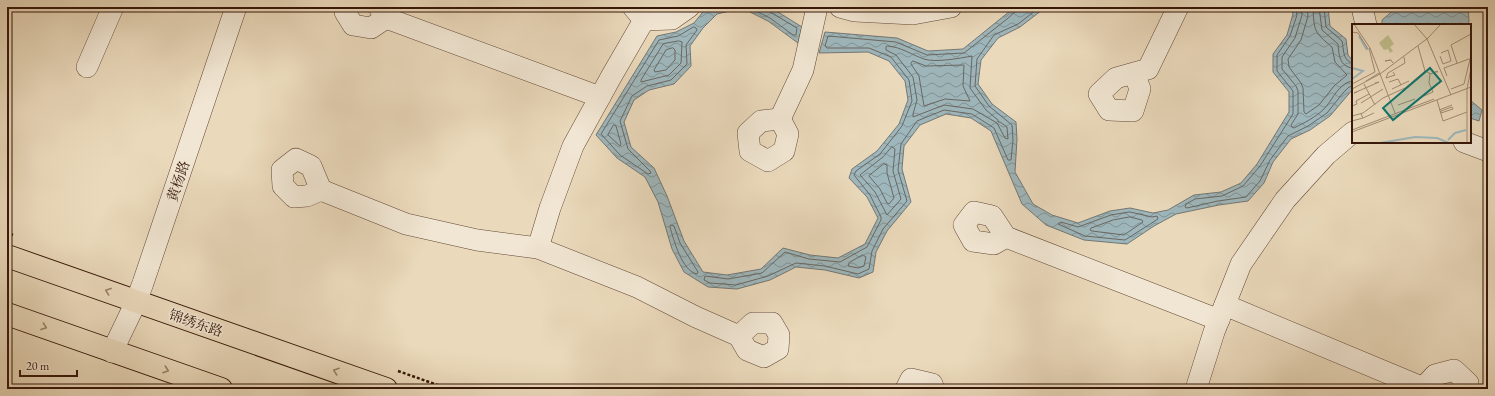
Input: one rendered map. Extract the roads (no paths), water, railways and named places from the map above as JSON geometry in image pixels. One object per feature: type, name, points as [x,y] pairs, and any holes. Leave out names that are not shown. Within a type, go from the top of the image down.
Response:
[{"type":"main road","name":"锦绣东路","points":[[7,256],[386,389]]},
{"type":"main road","points":[[7,314],[221,389]]},
{"type":"street","points":[[87,67],[113,7]]},
{"type":"street","name":"黄杨路","points":[[112,352],[136,302],[236,7]]},
{"type":"street","points":[[346,7],[345,12],[353,25],[371,28],[383,12],[600,97]]},
{"type":"street","points":[[538,248],[550,208],[574,146],[600,97],[638,14],[672,19],[689,7]]},
{"type":"street","points":[[780,119],[803,70],[817,7]]},
{"type":"street","points":[[840,7],[855,12],[913,14],[951,7]]},
{"type":"street","points":[[1134,73],[1148,69],[1178,7]]},
{"type":"street","points":[[1362,7],[1366,24]]},
{"type":"street","points":[[1196,389],[1222,312],[1241,264],[1285,200],[1326,155],[1352,133]]},
{"type":"street","points":[[1467,143],[1488,151]]},
{"type":"street","points":[[321,190],[406,224],[478,240],[538,248],[637,288],[739,336]]},
{"type":"street","points":[[1006,237],[1222,312],[1425,388],[1435,375],[1454,370],[1468,384],[1466,389]]},
{"type":"street","points":[[906,389],[911,379],[932,384],[934,389]]},
{"type":"water","points":[[707,7],[770,7],[802,27],[798,43],[768,21],[742,8],[717,14],[703,28],[690,46],[691,66],[674,84],[649,90],[634,100],[624,122],[631,147],[654,168],[667,196],[684,241],[703,272],[727,275],[761,269],[783,248],[810,255],[838,258],[865,244],[878,218],[867,197],[849,178],[852,169],[877,151],[899,124],[908,100],[905,81],[889,61],[868,52],[819,53],[825,32],[897,38],[928,51],[963,49],[1015,7],[1046,7],[1020,27],[998,38],[981,60],[978,84],[992,104],[1016,122],[1017,139],[1015,172],[1033,204],[1052,215],[1078,223],[1110,211],[1130,208],[1153,213],[1168,210],[1194,195],[1221,192],[1241,183],[1257,164],[1289,112],[1289,92],[1273,72],[1273,54],[1287,35],[1293,14],[1291,7],[1328,7],[1330,26],[1346,39],[1348,55],[1352,60],[1352,90],[1330,116],[1310,130],[1291,139],[1273,162],[1264,183],[1248,201],[1219,205],[1176,214],[1154,226],[1127,244],[1084,240],[1046,225],[1022,204],[991,131],[971,118],[946,114],[920,125],[904,146],[902,169],[911,202],[887,231],[876,252],[873,272],[859,278],[825,270],[796,267],[770,280],[737,289],[708,287],[684,272],[672,249],[658,202],[645,177],[617,158],[596,135],[657,36],[676,32],[694,23]]},
{"type":"water","points":[[1395,7],[1468,7],[1469,21],[1468,24],[1382,24],[1382,20],[1395,9]]},
{"type":"water","points":[[1471,101],[1482,110],[1479,121],[1471,118]]}]
